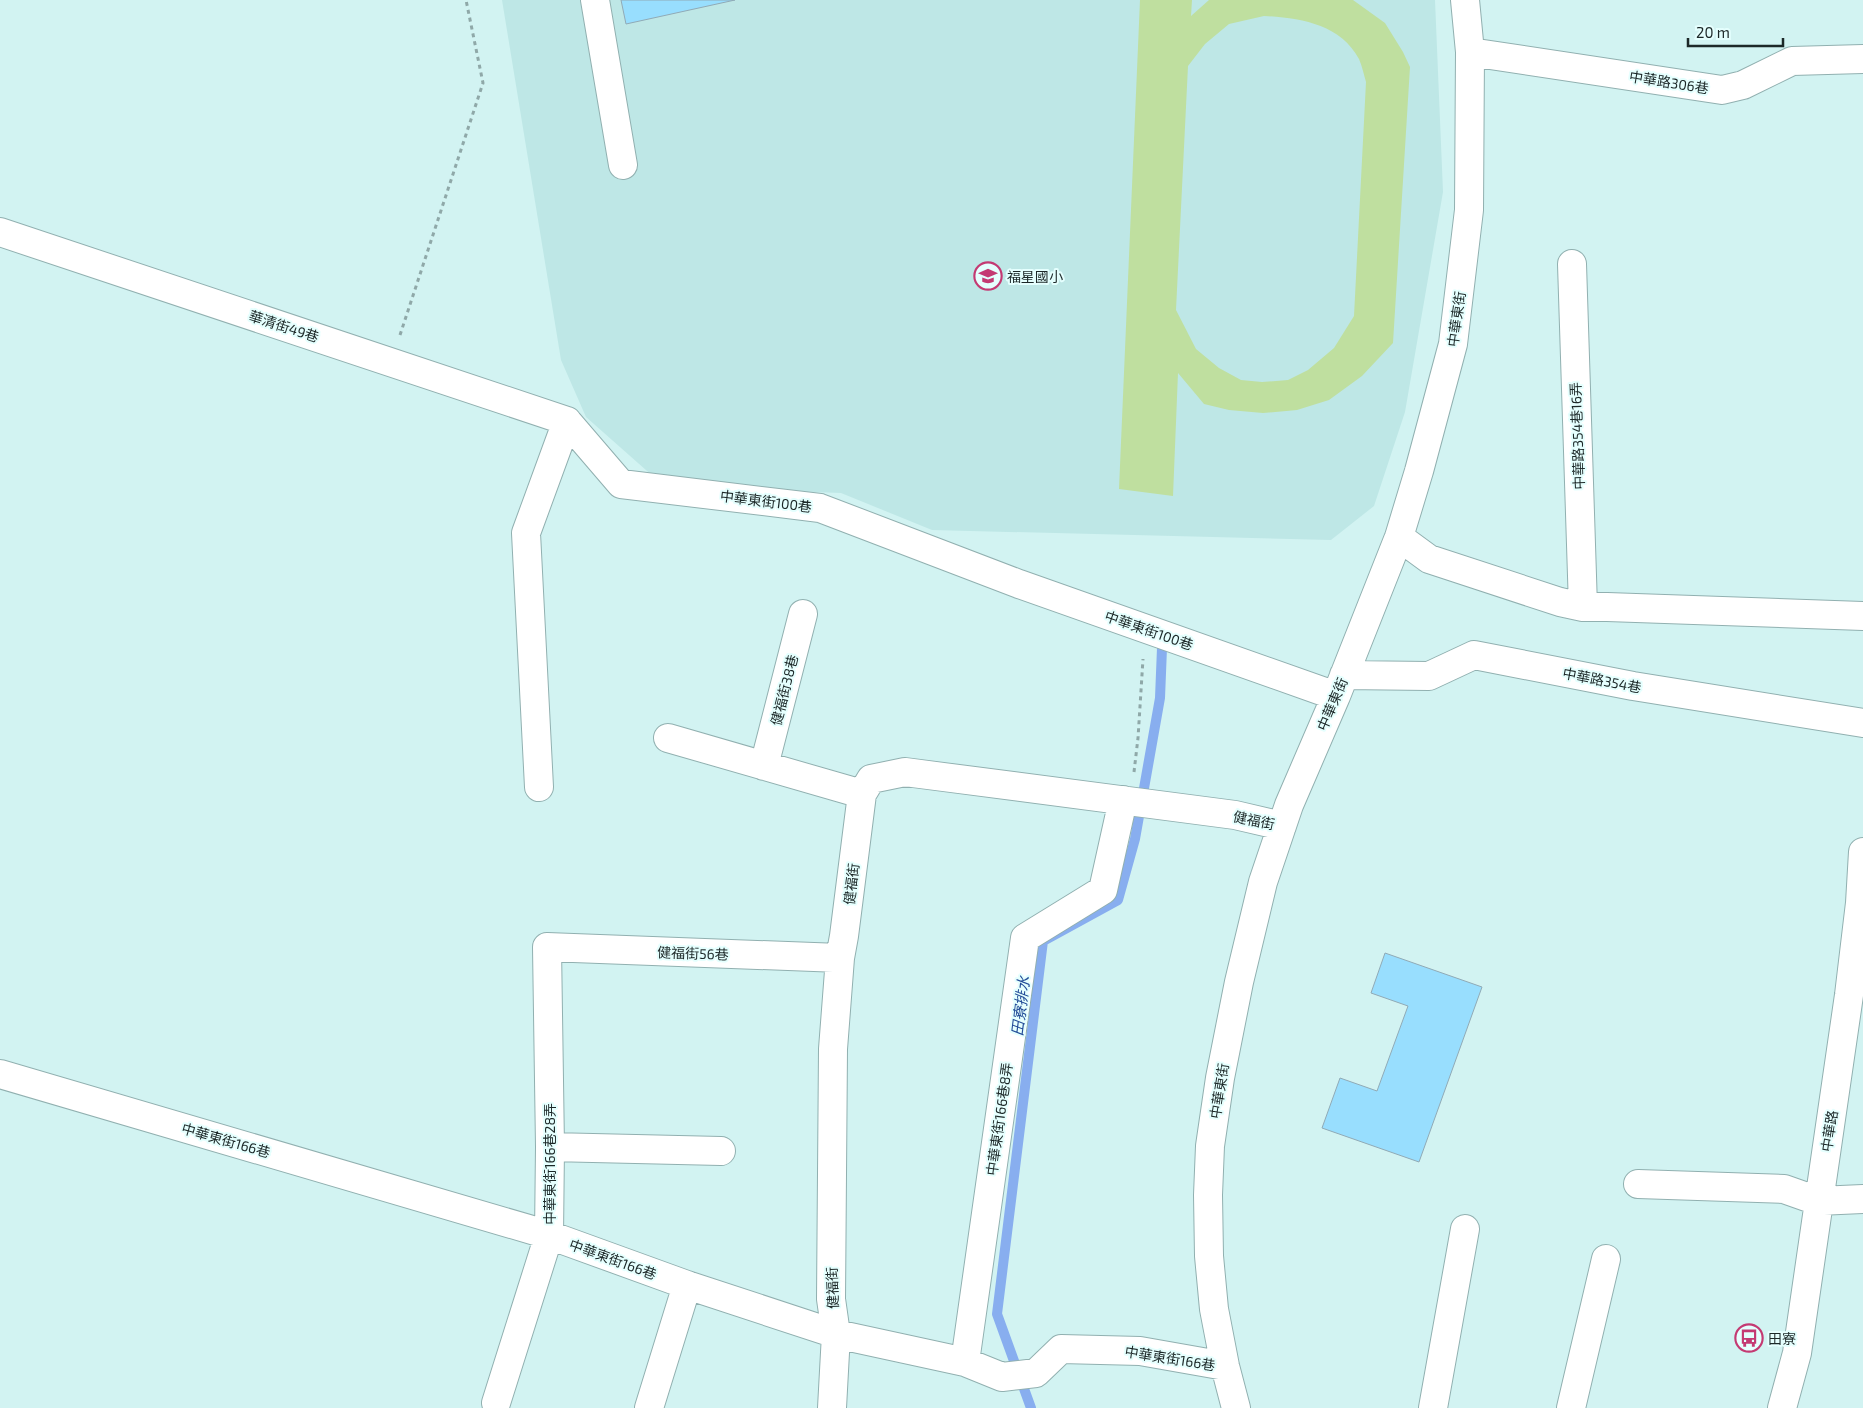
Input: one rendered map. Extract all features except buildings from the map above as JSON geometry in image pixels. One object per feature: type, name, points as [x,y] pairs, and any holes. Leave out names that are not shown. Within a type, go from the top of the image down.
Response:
[{"type":"street","points":[[596,0],[623,166]]},
{"type":"street","name":"中華東街","points":[[1236,1408],[1225,1366],[1214,1309],[1209,1256],[1208,1195],[1210,1146],[1220,1078],[1239,982],[1263,882],[1289,805],[1340,686],[1399,537],[1454,344],[1469,210],[1470,52],[1465,0]]},
{"type":"street","name":"中華路306巷","points":[[1470,52],[1722,90],[1743,85],[1792,62],[1863,59]]},
{"type":"street","name":"華清街49巷","points":[[0,232],[568,421]]},
{"type":"street","name":"中華路354巷16弄","points":[[1572,264],[1583,607]]},
{"type":"street","points":[[539,787],[526,533],[568,421]]},
{"type":"street","name":"中華東街100巷","points":[[568,421],[621,484],[820,508],[1019,584],[1145,628],[1340,686]]},
{"type":"street","points":[[1399,537],[1429,559],[1560,602],[1583,607],[1863,616]]},
{"type":"street","name":"健福街38巷","points":[[764,766],[803,614]]},
{"type":"street","name":"中華路354巷","points":[[1340,686],[1429,676],[1474,655],[1633,686],[1863,724]]},
{"type":"street","points":[[668,738],[862,794]]},
{"type":"street","name":"健福街","points":[[831,1407],[836,1334],[831,1299],[833,1049],[840,958],[862,794],[871,779],[905,772],[1235,815],[1282,826]]},
{"type":"street","name":"中華東街166巷8弄","points":[[965,1362],[1025,938],[1103,890],[1126,801]]},
{"type":"street","name":"中華路","points":[[1782,1408],[1797,1353],[1818,1201],[1856,996],[1863,852]]},
{"type":"street","name":"健福街56巷","points":[[547,947],[840,958]]},
{"type":"street","name":"中華東街166巷28弄","points":[[496,1402],[549,1235],[550,1147],[547,947]]},
{"type":"street","name":"中華東街166巷","points":[[0,1074],[549,1235],[687,1285],[836,1334],[965,1362],[1002,1377],[1036,1373],[1061,1349],[1140,1351],[1225,1366]]},
{"type":"street","points":[[550,1147],[721,1151]]},
{"type":"street","points":[[1638,1184],[1784,1189],[1818,1201],[1863,1199]]},
{"type":"street","points":[[1433,1408],[1464,1229]]},
{"type":"street","points":[[1571,1408],[1606,1259]]},
{"type":"street","points":[[650,1408],[687,1285]]},
{"type":"path","points":[[392,362],[483,83],[466,0]]},
{"type":"path","points":[[1126,801],[1133,780],[1138,738],[1145,628]]},
{"type":"shaded area","name":"福星國小","points":[[502,0],[1435,0],[1443,192],[1405,412],[1374,506],[1331,540],[932,530],[841,493],[664,486],[586,417],[561,360]]},
{"type":"green space","points":[[1140,0],[1192,0],[1191,16],[1209,0],[1353,0],[1385,23],[1410,67],[1393,343],[1362,376],[1329,400],[1297,410],[1263,413],[1229,410],[1204,404],[1178,373],[1173,496],[1119,489]],"holes":[[[1264,16],[1305,21],[1318,25],[1341,38],[1351,47],[1359,59],[1366,82],[1354,316],[1334,348],[1308,370],[1288,380],[1262,382],[1241,380],[1219,368],[1196,349],[1176,310],[1188,66],[1205,44],[1229,24]]]},
{"type":"waterway","name":"田寮排水","points":[[1031,1408],[997,1314],[1043,941],[1118,900],[1135,839],[1160,698],[1162,648]]},
{"type":"place","name":"福星國小","points":[[988,276]]},
{"type":"place","name":"田寮","points":[[1749,1338]]}]
